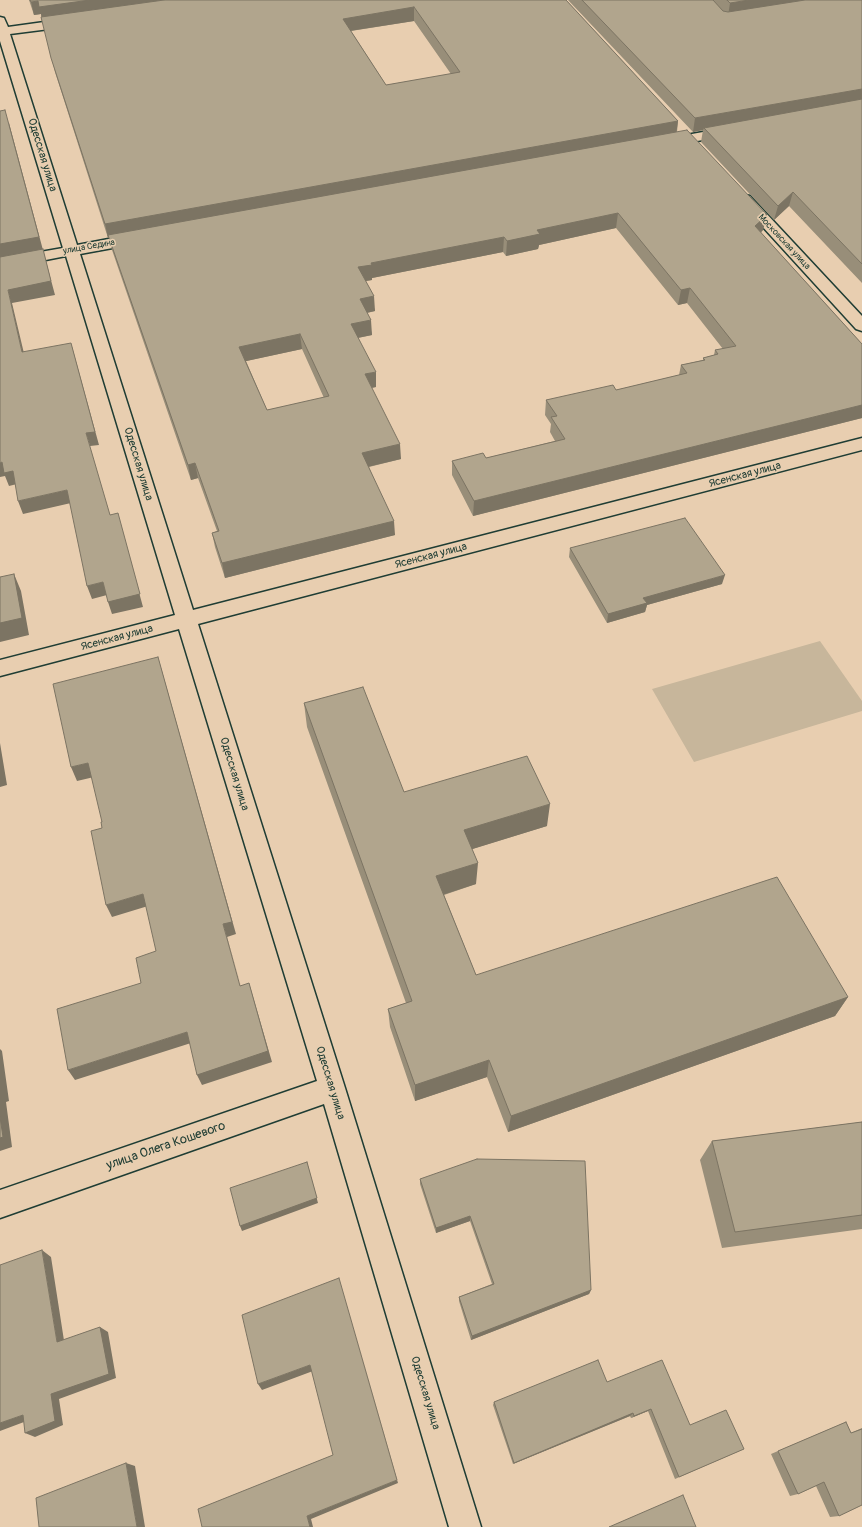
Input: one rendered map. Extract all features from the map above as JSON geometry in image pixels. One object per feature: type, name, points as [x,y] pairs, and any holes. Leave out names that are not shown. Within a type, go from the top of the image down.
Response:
[{"type":"street","points":[[1,29],[82,20]]},
{"type":"street","name":"Одесская улица","points":[[1,29],[332,1088],[465,1527]]},
{"type":"street","points":[[678,127],[699,150]]},
{"type":"street","points":[[649,146],[741,129]]},
{"type":"street","name":"Московская улица","points":[[737,191],[862,326]]},
{"type":"street","name":"улица Седина","points":[[0,264],[157,235]]},
{"type":"street","name":"Ясенская улица","points":[[0,668],[862,444]]},
{"type":"street","name":"улица Олега Кошевого","points":[[0,1204],[332,1088]]},
{"type":"shaded area","points":[[820,641],[862,701],[862,711],[694,762],[652,689]]},
{"type":"building","points":[[30,0],[90,0],[39,7],[38,1],[31,2]]},
{"type":"building","points":[[164,0],[566,0],[678,121],[105,224],[51,58],[41,17]],"holes":[[[414,7],[460,72],[386,85],[343,19]]]},
{"type":"building","points":[[582,0],[713,0],[723,11],[728,12],[805,0],[862,0],[862,89],[695,118]]},
{"type":"building","points":[[727,0],[749,0],[730,3]]},
{"type":"building","points":[[862,99],[862,264],[793,192],[778,206],[704,128]]},
{"type":"building","points":[[5,110],[39,237],[0,244],[0,111]]},
{"type":"building","points":[[687,130],[767,215],[755,226],[862,344],[862,405],[474,501],[452,461],[483,453],[486,458],[565,439],[551,417],[557,416],[546,400],[613,385],[616,390],[687,373],[681,365],[705,360],[703,358],[718,354],[715,350],[736,346],[690,288],[681,290],[618,213],[537,230],[540,234],[507,241],[504,237],[371,263],[372,265],[358,267],[374,296],[360,299],[371,320],[351,324],[376,372],[365,374],[400,444],[362,453],[394,521],[222,563],[212,533],[219,531],[195,463],[188,465],[108,235]],"holes":[[[300,334],[329,396],[267,410],[239,347]]]},
{"type":"building","points":[[43,249],[51,281],[8,290],[22,352],[71,343],[95,432],[86,433],[110,515],[118,513],[140,594],[108,602],[103,582],[87,586],[67,490],[18,501],[13,471],[4,473],[2,462],[0,463],[0,257]]},
{"type":"building","points":[[685,518],[725,575],[643,598],[647,603],[608,614],[570,548]]},
{"type":"building","points":[[14,574],[22,618],[0,623],[0,577]]},
{"type":"building","points":[[158,657],[232,922],[223,924],[240,986],[249,983],[268,1051],[197,1075],[187,1032],[68,1070],[57,1009],[141,983],[136,958],[156,951],[143,894],[106,905],[91,831],[102,828],[102,822],[88,763],[71,767],[53,684]]},
{"type":"building","points":[[363,687],[404,792],[527,756],[550,804],[464,830],[478,863],[436,876],[476,975],[777,877],[848,997],[511,1116],[489,1060],[415,1085],[388,1009],[412,1001],[304,703]]},
{"type":"building","points":[[0,1117],[3,1137],[0,1138]]},
{"type":"building","points":[[862,1122],[862,1215],[735,1232],[712,1141]]},
{"type":"building","points":[[477,1159],[585,1161],[591,1290],[472,1336],[459,1297],[494,1284],[470,1216],[436,1228],[420,1179]]},
{"type":"building","points":[[307,1162],[317,1198],[240,1226],[230,1188]]},
{"type":"building","points":[[42,1250],[57,1342],[100,1327],[109,1374],[51,1394],[55,1421],[25,1433],[23,1415],[0,1423],[0,1265]]},
{"type":"building","points":[[339,1278],[397,1480],[307,1516],[310,1527],[202,1527],[198,1509],[333,1455],[310,1365],[258,1384],[242,1315]]},
{"type":"building","points":[[598,1360],[607,1382],[662,1360],[690,1425],[726,1410],[744,1449],[679,1477],[651,1409],[634,1416],[633,1413],[514,1463],[494,1402]]},
{"type":"building","points":[[846,1422],[851,1433],[862,1429],[862,1505],[839,1516],[824,1482],[798,1494],[778,1451]]},
{"type":"building","points":[[126,1463],[137,1527],[39,1527],[36,1498]]},
{"type":"building","points":[[683,1495],[696,1527],[609,1527]]}]
